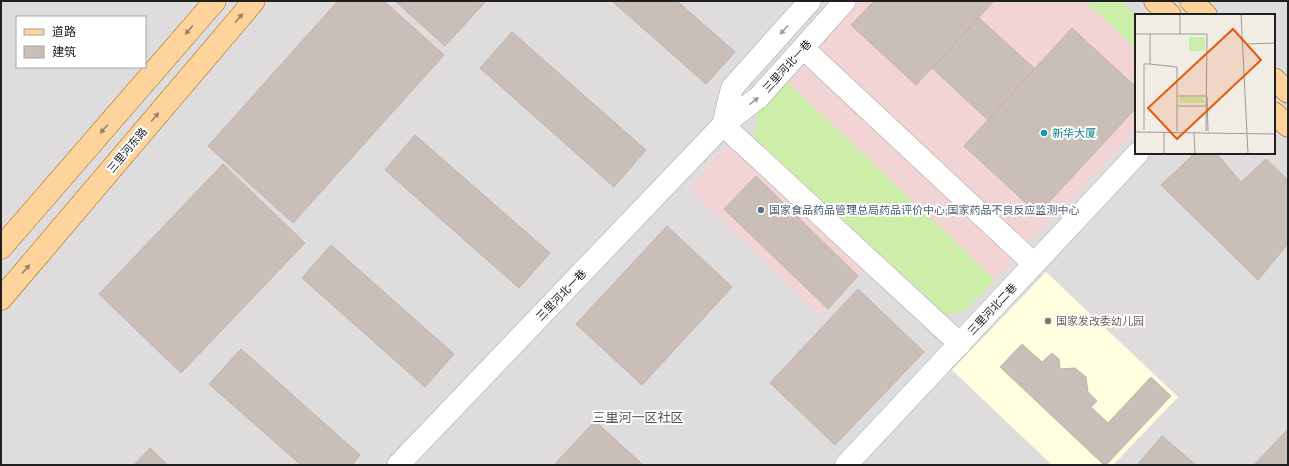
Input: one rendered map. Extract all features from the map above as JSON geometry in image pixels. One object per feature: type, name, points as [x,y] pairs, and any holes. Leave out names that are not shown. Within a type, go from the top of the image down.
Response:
[{"type":"main road","points":[[2,246],[215,1]]},
{"type":"main road","name":"三里河东路","points":[[1,299],[254,1]]},
{"type":"main road","points":[[1155,1],[1169,14]]},
{"type":"main road","points":[[1191,1],[1205,14]]},
{"type":"main road","points":[[1275,79],[1288,92]]},
{"type":"main road","points":[[1275,114],[1288,126]]},
{"type":"street","points":[[810,1],[732,88],[723,125],[960,344]]},
{"type":"street","name":"三里河北一巷","points":[[398,465],[723,125],[760,97],[845,1]]},
{"type":"street","points":[[803,48],[1034,264]]},
{"type":"street","name":"三里河北二巷","points":[[846,465],[1137,154]]},
{"type":"shaded area","points":[[1,1],[1288,1],[1288,465],[1,465]]},
{"type":"shaded area","points":[[857,1],[1085,1],[1135,48],[1135,132],[966,310],[947,315],[754,138],[758,112]]},
{"type":"shaded area","points":[[733,144],[864,270],[821,317],[689,188],[727,146]]},
{"type":"shaded area","name":"国家发改委幼儿园","points":[[1046,272],[1178,397],[1113,465],[1052,465],[952,370]]},
{"type":"green space","points":[[1085,1],[1122,1],[1136,14],[1135,48]]},
{"type":"green space","points":[[786,80],[995,280],[966,310],[947,315],[754,138],[758,112]]},
{"type":"building","points":[[338,1],[384,1],[444,55],[293,223],[208,146]]},
{"type":"building","points":[[395,1],[486,1],[445,46]]},
{"type":"building","points":[[612,1],[677,1],[735,52],[706,84]]},
{"type":"building","points":[[874,1],[994,1],[916,85],[851,25]]},
{"type":"building","points":[[979,18],[1035,69],[988,120],[932,68]]},
{"type":"building","name":"新华大厦","points":[[1072,28],[1135,86],[1135,109],[1038,214],[964,146]]},
{"type":"building","points":[[512,32],[646,150],[614,187],[480,68]]},
{"type":"building","points":[[415,135],[550,253],[519,288],[385,170]]},
{"type":"building","points":[[1194,154],[1217,154],[1241,182],[1266,159],[1288,180],[1288,246],[1287,245],[1258,280],[1161,185]]},
{"type":"building","points":[[223,164],[305,243],[181,373],[99,294]]},
{"type":"building","points":[[756,176],[858,276],[828,309],[724,209]]},
{"type":"building","points":[[667,226],[732,287],[642,385],[576,324]]},
{"type":"building","points":[[331,245],[454,354],[425,387],[302,278]]},
{"type":"building","points":[[858,289],[924,352],[835,445],[770,383]]},
{"type":"building","points":[[1022,344],[1042,362],[1052,353],[1059,359],[1060,369],[1075,368],[1086,377],[1088,392],[1097,401],[1091,407],[1108,423],[1151,377],[1171,396],[1106,465],[1104,465],[1000,367]]},
{"type":"building","points":[[241,349],[360,455],[352,465],[301,465],[209,384]]},
{"type":"building","points":[[595,421],[643,465],[554,465]]},
{"type":"building","points":[[1288,429],[1288,465],[1254,465]]},
{"type":"building","points":[[1162,436],[1196,465],[1137,465]]},
{"type":"building","points":[[150,448],[168,465],[134,465]]},
{"type":"place","name":"新华大厦","points":[[1044,133]]},
{"type":"place","name":"国家食品药品管理总局药品评价中心;国家药品不良反应监测中心","points":[[761,210]]},
{"type":"place","name":"国家发改委幼儿园","points":[[1048,321]]},
{"type":"district","name":"三里河一区社区","points":[[638,417]]}]
